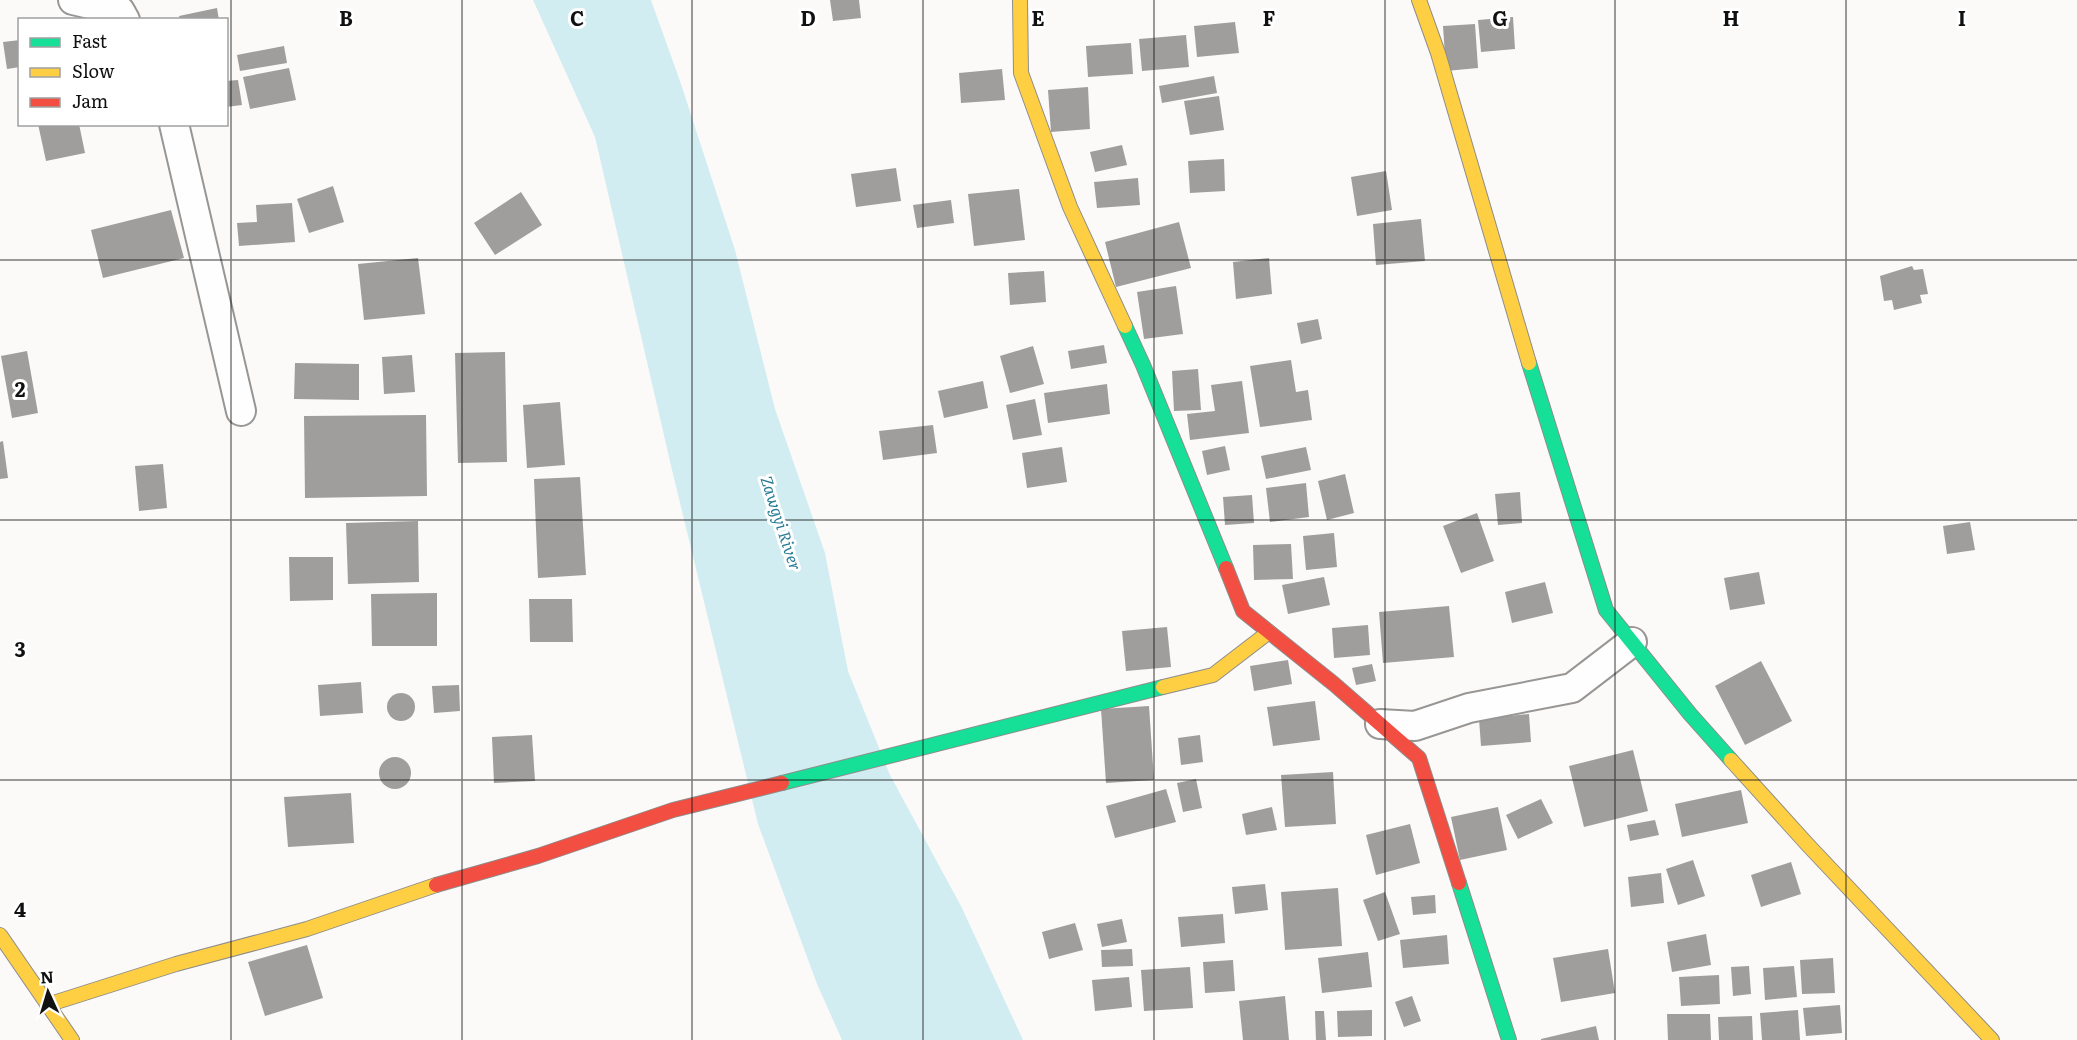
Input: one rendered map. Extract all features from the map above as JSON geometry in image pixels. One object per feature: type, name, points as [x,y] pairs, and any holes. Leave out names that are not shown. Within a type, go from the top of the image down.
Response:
[{"type":"main road","points":[[1020,0],[1021,73],[1070,207],[1143,364],[1243,611],[1335,684],[1419,758],[1509,1040]]},
{"type":"main road","points":[[1419,0],[1438,53],[1526,353],[1606,610],[1690,714],[1807,844],[1992,1040]]},
{"type":"main road","points":[[47,1005],[176,964],[307,929],[439,884],[538,855],[673,810],[1213,675],[1269,632]]},
{"type":"main road","points":[[0,935],[72,1040]]},
{"type":"street","points":[[73,0],[120,11],[124,18]]},
{"type":"street","points":[[174,126],[241,411]]},
{"type":"street","points":[[1380,724],[1415,726],[1469,708],[1572,688],[1632,642]]},
{"type":"water","name":"Zawgyi River","points":[[533,0],[651,0],[735,250],[775,409],[825,553],[848,671],[890,775],[961,906],[1023,1040],[842,1040],[817,984],[758,824],[672,470],[595,137]]},
{"type":"building","points":[[830,0],[859,0],[861,18],[833,21]]},
{"type":"building","points":[[217,8],[219,18],[180,18],[179,16]]},
{"type":"building","points":[[1513,17],[1515,49],[1481,52],[1478,20]]},
{"type":"building","points":[[1235,22],[1239,53],[1197,57],[1194,26]]},
{"type":"building","points":[[1475,24],[1478,68],[1446,71],[1443,26]]},
{"type":"building","points":[[1186,35],[1189,67],[1142,71],[1139,39]]},
{"type":"building","points":[[18,40],[18,67],[7,69],[3,42]]},
{"type":"building","points":[[1131,43],[1133,74],[1088,77],[1086,46]]},
{"type":"building","points":[[284,46],[287,63],[240,71],[237,55]]},
{"type":"building","points":[[289,68],[296,100],[250,109],[243,77]]},
{"type":"building","points":[[1002,69],[1005,100],[961,103],[959,73]]},
{"type":"building","points":[[1214,76],[1217,93],[1162,103],[1159,86]]},
{"type":"building","points":[[238,80],[242,105],[228,107],[228,81]]},
{"type":"building","points":[[1088,87],[1090,129],[1051,132],[1048,90]]},
{"type":"building","points":[[1219,96],[1224,130],[1190,135],[1184,101]]},
{"type":"building","points":[[38,126],[79,126],[85,153],[46,161]]},
{"type":"building","points":[[1122,145],[1127,165],[1095,172],[1090,152]]},
{"type":"building","points":[[1224,159],[1225,191],[1190,193],[1188,161]]},
{"type":"building","points":[[896,168],[901,201],[856,207],[851,174]]},
{"type":"building","points":[[1386,171],[1392,210],[1357,216],[1351,177]]},
{"type":"building","points":[[1138,178],[1140,205],[1097,208],[1094,182]]},
{"type":"building","points":[[333,186],[344,222],[309,233],[297,199]]},
{"type":"building","points":[[1019,189],[1025,240],[974,246],[968,194]]},
{"type":"building","points":[[521,192],[542,225],[495,255],[474,223]]},
{"type":"building","points":[[951,200],[954,223],[917,228],[913,205]]},
{"type":"building","points":[[292,203],[295,242],[239,246],[237,223],[257,222],[256,205]]},
{"type":"building","points":[[171,210],[184,258],[103,278],[91,230]]},
{"type":"building","points":[[1421,219],[1425,261],[1376,265],[1373,224]]},
{"type":"building","points":[[1179,222],[1191,268],[1116,287],[1105,242]]},
{"type":"building","points":[[418,258],[425,314],[364,320],[358,264]]},
{"type":"building","points":[[1269,258],[1272,294],[1236,299],[1233,262]]},
{"type":"building","points":[[1912,266],[1914,270],[1923,269],[1928,294],[1920,295],[1922,303],[1894,310],[1892,300],[1884,301],[1880,276]]},
{"type":"building","points":[[1044,271],[1046,302],[1010,305],[1008,273]]},
{"type":"building","points":[[1176,286],[1183,334],[1144,339],[1137,292]]},
{"type":"building","points":[[1318,319],[1322,339],[1301,344],[1297,323]]},
{"type":"building","points":[[1104,345],[1107,363],[1071,369],[1068,351]]},
{"type":"building","points":[[1033,346],[1044,384],[1010,393],[1000,356]]},
{"type":"building","points":[[27,351],[38,413],[12,418],[1,356]]},
{"type":"building","points":[[505,352],[507,462],[458,463],[455,353]]},
{"type":"building","points":[[412,355],[415,392],[384,394],[382,357]]},
{"type":"building","points":[[1291,360],[1296,392],[1308,390],[1312,420],[1260,427],[1250,366]]},
{"type":"building","points":[[295,363],[359,364],[359,400],[294,399]]},
{"type":"building","points":[[1198,369],[1201,410],[1174,411],[1172,371]]},
{"type":"building","points":[[983,381],[988,408],[944,418],[938,391]]},
{"type":"building","points":[[1242,381],[1249,433],[1190,440],[1187,414],[1215,411],[1211,385]]},
{"type":"building","points":[[1107,384],[1110,414],[1048,423],[1044,393]]},
{"type":"building","points":[[1035,399],[1042,435],[1013,440],[1006,405]]},
{"type":"building","points":[[560,402],[565,465],[527,468],[523,405]]},
{"type":"building","points":[[426,415],[427,496],[305,498],[304,416]]},
{"type":"building","points":[[933,425],[937,453],[883,460],[879,431]]},
{"type":"building","points":[[3,441],[8,478],[0,479],[0,442]]},
{"type":"building","points":[[1225,446],[1230,470],[1207,475],[1202,451]]},
{"type":"building","points":[[1062,447],[1067,482],[1027,488],[1022,453]]},
{"type":"building","points":[[1306,447],[1311,470],[1266,479],[1261,456]]},
{"type":"building","points":[[163,464],[167,508],[139,511],[135,466]]},
{"type":"building","points":[[1345,474],[1354,513],[1327,520],[1318,481]]},
{"type":"building","points":[[580,477],[586,575],[538,578],[534,479]]},
{"type":"building","points":[[1306,483],[1309,517],[1270,522],[1266,488]]},
{"type":"building","points":[[1520,492],[1522,523],[1498,525],[1495,494]]},
{"type":"building","points":[[1252,495],[1254,523],[1225,525],[1223,497]]},
{"type":"building","points":[[1477,513],[1494,561],[1461,573],[1443,526]]},
{"type":"building","points":[[418,521],[419,582],[348,584],[346,523]]},
{"type":"building","points":[[1970,522],[1975,550],[1947,554],[1943,526]]},
{"type":"building","points":[[1334,533],[1337,567],[1306,570],[1303,536]]},
{"type":"building","points":[[1291,544],[1293,579],[1254,580],[1253,545]]},
{"type":"building","points":[[289,557],[333,557],[333,600],[290,601]]},
{"type":"building","points":[[1759,572],[1765,604],[1730,610],[1724,578]]},
{"type":"building","points":[[1324,577],[1330,605],[1288,614],[1282,585]]},
{"type":"building","points":[[1545,582],[1553,613],[1512,623],[1505,592]]},
{"type":"building","points":[[437,593],[437,646],[372,646],[371,594]]},
{"type":"building","points":[[529,599],[572,599],[573,642],[530,642]]},
{"type":"building","points":[[1449,606],[1454,657],[1383,663],[1379,612]]},
{"type":"building","points":[[1368,625],[1370,655],[1334,658],[1332,628]]},
{"type":"building","points":[[1167,627],[1171,667],[1126,671],[1122,631]]},
{"type":"building","points":[[1288,660],[1292,684],[1254,691],[1250,666]]},
{"type":"building","points":[[1761,661],[1792,721],[1745,745],[1715,686]]},
{"type":"building","points":[[1372,664],[1376,681],[1356,685],[1352,668]]},
{"type":"building","points":[[361,682],[363,713],[320,716],[318,685]]},
{"type":"building","points":[[459,685],[460,711],[434,713],[432,686]]},
{"type":"building","points":[[401,693],[411,697],[415,707],[411,717],[401,721],[391,717],[387,707],[391,697]]},
{"type":"building","points":[[1315,701],[1320,740],[1273,746],[1267,707]]},
{"type":"building","points":[[1149,706],[1154,780],[1106,783],[1101,709]]},
{"type":"building","points":[[1529,714],[1531,742],[1481,746],[1479,719]]},
{"type":"building","points":[[532,735],[535,781],[494,783],[492,737]]},
{"type":"building","points":[[1200,735],[1203,762],[1181,765],[1178,738]]},
{"type":"building","points":[[1633,750],[1648,811],[1584,827],[1569,766]]},
{"type":"building","points":[[395,757],[406,762],[411,773],[406,784],[395,789],[384,784],[379,773],[384,762]]},
{"type":"building","points":[[1333,772],[1336,824],[1285,827],[1281,775]]},
{"type":"building","points":[[1196,779],[1202,808],[1183,812],[1177,783]]},
{"type":"building","points":[[1166,789],[1176,822],[1115,838],[1106,806]]},
{"type":"building","points":[[1741,790],[1748,823],[1682,837],[1675,804]]},
{"type":"building","points":[[351,793],[354,843],[288,847],[284,797]]},
{"type":"building","points":[[1541,799],[1553,823],[1518,839],[1506,815]]},
{"type":"building","points":[[1272,807],[1277,830],[1246,835],[1242,814]]},
{"type":"building","points":[[1498,807],[1507,850],[1460,860],[1451,817]]},
{"type":"building","points":[[1655,820],[1659,835],[1630,841],[1627,825]]},
{"type":"building","points":[[1410,824],[1420,863],[1376,875],[1366,835]]},
{"type":"building","points":[[1693,860],[1705,896],[1678,905],[1666,869]]},
{"type":"building","points":[[1791,862],[1801,894],[1761,907],[1751,875]]},
{"type":"building","points":[[1661,873],[1664,903],[1631,907],[1628,877]]},
{"type":"building","points":[[1265,884],[1268,910],[1235,914],[1232,887]]},
{"type":"building","points":[[1338,888],[1342,946],[1285,950],[1281,892]]},
{"type":"building","points":[[1385,892],[1400,934],[1378,941],[1363,900]]},
{"type":"building","points":[[1435,895],[1436,913],[1413,915],[1411,897]]},
{"type":"building","points":[[1223,914],[1225,943],[1181,947],[1178,917]]},
{"type":"building","points":[[1122,919],[1127,942],[1102,947],[1097,924]]},
{"type":"building","points":[[1075,923],[1083,950],[1049,959],[1042,932]]},
{"type":"building","points":[[1706,934],[1711,965],[1672,972],[1667,942]]},
{"type":"building","points":[[1447,935],[1449,964],[1403,968],[1400,940]]},
{"type":"building","points":[[307,945],[323,998],[265,1016],[248,962]]},
{"type":"building","points":[[1132,949],[1133,966],[1102,967],[1101,950]]},
{"type":"building","points":[[1608,949],[1615,993],[1561,1002],[1553,958]]},
{"type":"building","points":[[1368,952],[1372,987],[1322,993],[1318,958]]},
{"type":"building","points":[[1833,958],[1835,993],[1802,994],[1800,960]]},
{"type":"building","points":[[1233,960],[1235,991],[1205,993],[1203,962]]},
{"type":"building","points":[[1749,966],[1751,994],[1733,996],[1731,967]]},
{"type":"building","points":[[1794,966],[1797,997],[1765,1000],[1763,968]]},
{"type":"building","points":[[1190,967],[1193,1008],[1144,1011],[1141,970]]},
{"type":"building","points":[[1719,975],[1720,1004],[1681,1006],[1679,977]]},
{"type":"building","points":[[1129,977],[1132,1007],[1095,1011],[1092,980]]},
{"type":"building","points":[[1285,996],[1289,1040],[1243,1040],[1239,1001]]},
{"type":"building","points":[[1412,996],[1421,1021],[1404,1027],[1395,1002]]},
{"type":"building","points":[[1840,1005],[1842,1033],[1806,1036],[1803,1008]]},
{"type":"building","points":[[1372,1010],[1372,1036],[1338,1037],[1337,1011]]},
{"type":"building","points":[[1798,1010],[1800,1040],[1762,1040],[1760,1013]]},
{"type":"building","points":[[1315,1011],[1324,1011],[1326,1040],[1316,1040]]},
{"type":"building","points":[[1667,1014],[1710,1014],[1711,1040],[1668,1040]]},
{"type":"building","points":[[1752,1016],[1753,1040],[1719,1040],[1718,1017]]},
{"type":"building","points":[[1596,1026],[1599,1040],[1541,1040],[1541,1039]]},
{"type":"traffic: fast","points":[[1125,326],[1226,568]]},
{"type":"traffic: fast","points":[[1529,363],[1606,610],[1690,714],[1731,760]]},
{"type":"traffic: fast","points":[[782,783],[1163,687]]},
{"type":"traffic: fast","points":[[1459,883],[1509,1040]]},
{"type":"traffic: slow","points":[[1020,0],[1021,73],[1070,207],[1125,326]]},
{"type":"traffic: slow","points":[[1419,0],[1438,53],[1529,363]]},
{"type":"traffic: slow","points":[[1163,687],[1213,675],[1269,632]]},
{"type":"traffic: slow","points":[[1731,760],[1992,1040]]},
{"type":"traffic: slow","points":[[47,1005],[176,964],[307,929],[436,885]]},
{"type":"traffic: slow","points":[[0,935],[72,1040]]},
{"type":"traffic: jam","points":[[1226,568],[1243,611],[1334,684],[1419,758],[1459,883]]},
{"type":"traffic: jam","points":[[436,885],[538,856],[673,810],[782,783]]}]
